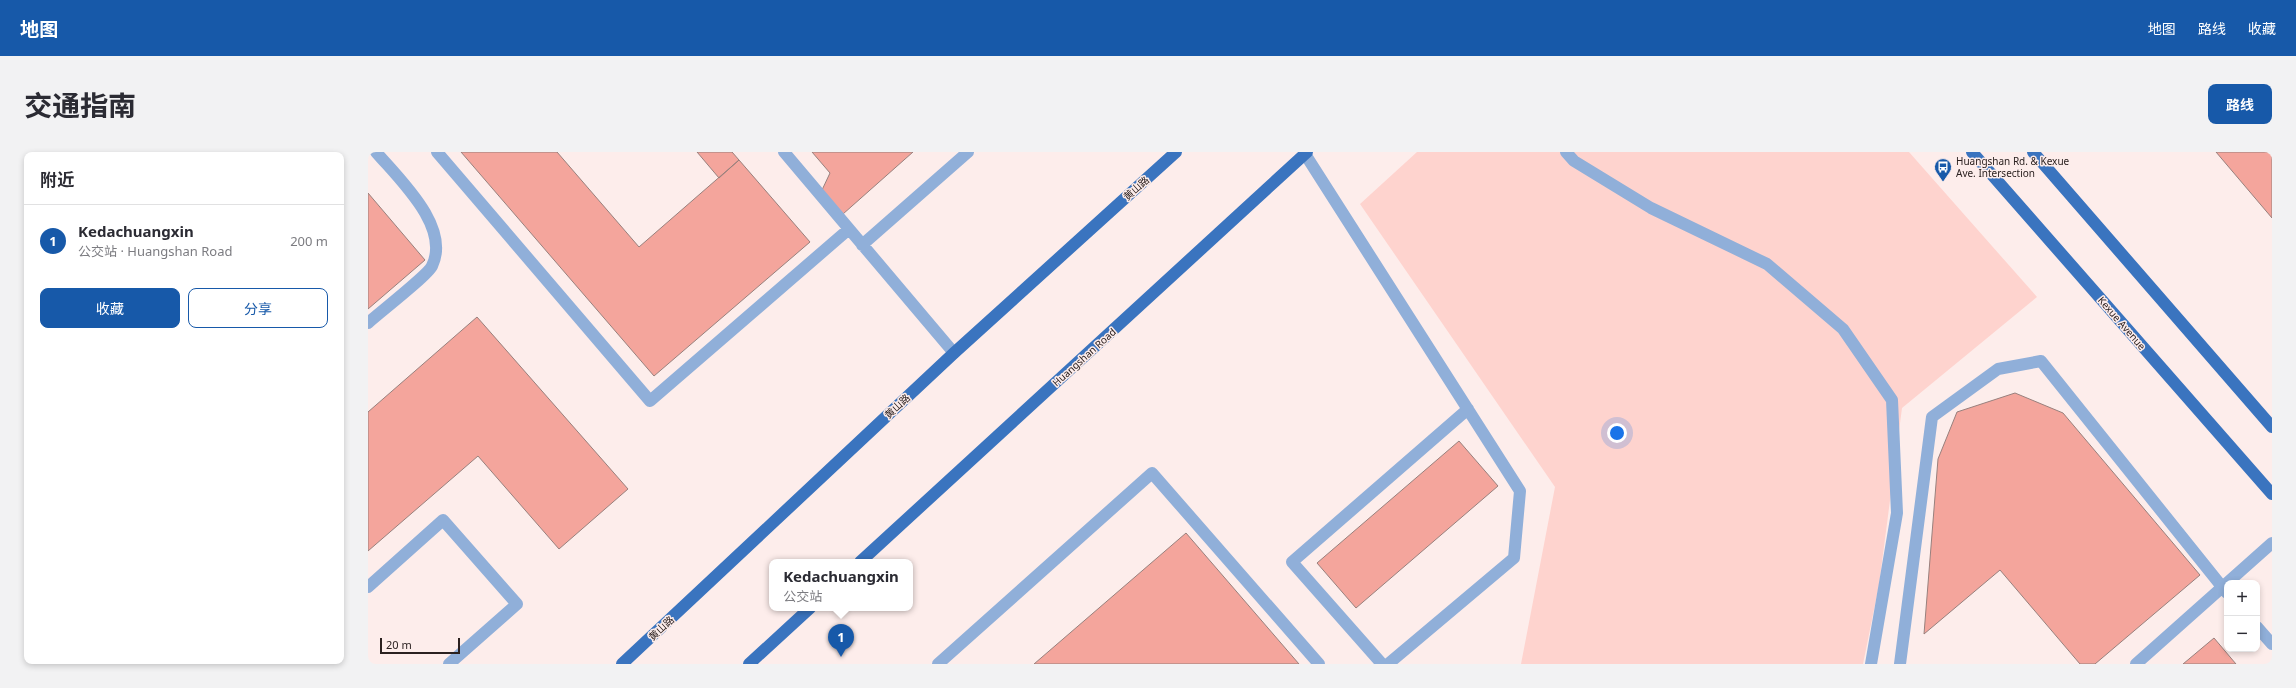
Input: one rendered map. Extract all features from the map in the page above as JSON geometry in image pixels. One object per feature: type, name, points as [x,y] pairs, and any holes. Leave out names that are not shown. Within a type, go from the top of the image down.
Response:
[{"type":"main road","name":"黄山路","points":[[622,664],[954,353],[1176,152]]},
{"type":"main road","name":"Kexue Avenue","points":[[1972,152],[2272,494]]},
{"type":"main road","points":[[2033,152],[2272,427]]},
{"type":"main road","name":"Huangshan Road","points":[[863,559],[1306,153]]},
{"type":"main road","points":[[749,664],[807,611]]},
{"type":"lane","points":[[368,323],[432,267],[437,249],[426,211],[376,152]]},
{"type":"lane","points":[[437,152],[650,400],[849,229]]},
{"type":"lane","points":[[784,152],[954,353]]},
{"type":"lane","points":[[862,244],[968,152]]},
{"type":"lane","points":[[1566,152],[1574,161],[1651,208],[1767,264],[1843,329],[1892,400],[1897,513],[1871,664]]},
{"type":"lane","points":[[1306,153],[1520,491],[1514,558],[1388,664]]},
{"type":"lane","points":[[1900,664],[1932,417],[1998,369],[2041,361],[2224,589]]},
{"type":"lane","points":[[1382,664],[1292,562],[1468,409]]},
{"type":"lane","points":[[938,664],[1152,473],[1319,664]]},
{"type":"lane","points":[[368,587],[443,520],[517,604],[449,664]]},
{"type":"lane","points":[[2235,580],[2272,543]]},
{"type":"lane","points":[[2136,664],[2224,591]]},
{"type":"lane","points":[[2260,630],[2272,644]]},
{"type":"shaded area","points":[[1417,152],[1909,152],[2037,297],[1902,408],[1879,585],[1863,664],[1521,664],[1555,487],[1360,204]]},
{"type":"building","points":[[461,152],[557,152],[639,247],[739,160],[810,242],[654,376]]},
{"type":"building","points":[[697,152],[732,152],[739,160],[719,178]]},
{"type":"building","points":[[812,152],[913,152],[843,214],[822,190],[830,173]]},
{"type":"building","points":[[2216,152],[2272,152],[2272,218]]},
{"type":"building","points":[[368,193],[425,260],[368,309]]},
{"type":"building","points":[[477,317],[628,489],[559,549],[478,456],[368,551],[368,412]]},
{"type":"building","points":[[2015,393],[2063,413],[2200,575],[2095,664],[2080,664],[2000,570],[1924,634],[1938,459],[1957,412]]},
{"type":"building","points":[[1459,441],[1498,486],[1356,608],[1317,563]]},
{"type":"building","points":[[1186,533],[1299,664],[1034,664]]},
{"type":"building","points":[[2214,638],[2224,650],[2224,652],[2226,652],[2236,664],[2183,664]]},
{"type":"place","name":"Huangshan Rd. & Kexue Ave. Intersection","points":[[1943,182]]},
{"type":"place","name":"Kedachuangxin","points":[[841,657]]}]
